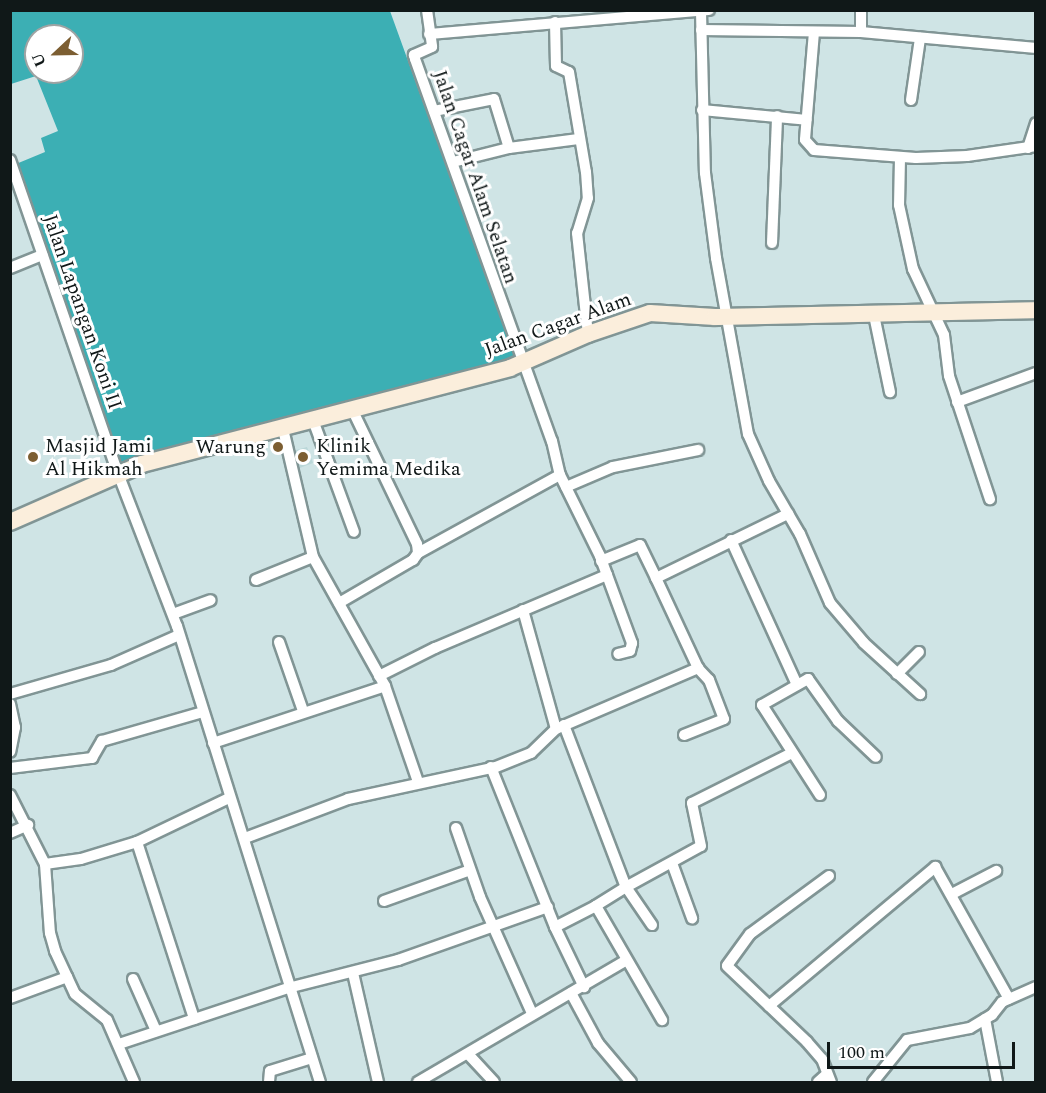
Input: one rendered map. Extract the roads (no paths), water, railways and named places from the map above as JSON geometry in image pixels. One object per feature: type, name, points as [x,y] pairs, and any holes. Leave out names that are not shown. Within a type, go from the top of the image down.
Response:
[{"type":"street","points":[[427,10],[429,34],[705,11],[701,30],[705,173],[726,316],[748,434],[830,603],[864,643],[920,694]]},
{"type":"street","points":[[861,10],[861,32]]},
{"type":"street","points":[[555,22],[556,66],[569,72],[588,198],[577,233],[588,334]]},
{"type":"street","points":[[701,30],[861,32],[1035,48]]},
{"type":"street","points":[[814,32],[805,140],[814,150],[900,158],[967,156],[1031,147],[1035,123]]},
{"type":"street","name":"Jalan Cagar Alam Selatan","points":[[429,34],[432,47],[414,55],[453,162],[521,364],[552,441],[560,475],[601,561],[632,643],[630,651],[618,654]]},
{"type":"street","points":[[911,100],[920,38]]},
{"type":"street","points":[[434,111],[494,99],[509,148]]},
{"type":"street","points":[[702,110],[807,120]]},
{"type":"street","points":[[772,243],[777,116]]},
{"type":"street","points":[[453,162],[509,148],[579,139]]},
{"type":"street","points":[[900,158],[899,205],[913,269],[947,345],[949,376],[990,499]]},
{"type":"street","name":"Jalan Lapangan Koni II","points":[[10,160],[119,476],[173,614],[229,798],[245,838],[287,973],[288,988],[320,1083]]},
{"type":"street","points":[[10,268],[42,255]]},
{"type":"street","name":"Jalan Cagar Alam","points":[[10,522],[142,464],[283,429],[521,364],[588,334],[650,313],[726,316],[770,313],[874,315],[1035,310]]},
{"type":"street","points":[[874,315],[890,392]]},
{"type":"street","points":[[957,402],[1035,373]]},
{"type":"street","points":[[352,409],[417,544],[418,553]]},
{"type":"street","points":[[313,420],[354,532]]},
{"type":"street","points":[[283,429],[313,557],[382,681],[418,782]]},
{"type":"street","points":[[566,487],[613,467],[698,450]]},
{"type":"street","points":[[339,603],[413,560],[418,553],[560,475]]},
{"type":"street","points":[[656,578],[788,514]]},
{"type":"street","points":[[731,540],[796,685]]},
{"type":"street","points":[[601,561],[640,545],[698,668],[709,680],[724,719],[684,735]]},
{"type":"street","points":[[256,580],[313,557]]},
{"type":"street","points":[[213,743],[382,681],[523,610],[607,575]]},
{"type":"street","points":[[173,614],[211,600]]},
{"type":"street","points":[[523,610],[560,727],[626,886],[652,925]]},
{"type":"street","points":[[10,694],[111,664],[179,635]]},
{"type":"street","points":[[279,642],[303,711]]},
{"type":"street","points":[[897,674],[919,652]]},
{"type":"street","points":[[245,838],[348,799],[491,767],[531,753],[560,727],[698,668]]},
{"type":"street","points":[[820,795],[790,754],[761,707],[809,679],[838,721],[876,757]]},
{"type":"street","points":[[10,704],[15,727],[10,752]]},
{"type":"street","points":[[10,768],[92,758],[102,741],[203,712]]},
{"type":"street","points":[[555,927],[596,906],[626,886],[672,863],[702,844],[692,802],[790,754]]},
{"type":"street","points":[[491,767],[555,927],[584,987]]},
{"type":"street","points":[[10,795],[28,825],[45,864],[50,933],[68,977],[80,999],[104,1017],[119,1044],[134,1083]]},
{"type":"street","points":[[45,864],[81,859],[137,842],[229,798]]},
{"type":"street","points":[[10,833],[28,825]]},
{"type":"street","points":[[456,828],[493,929],[532,1013]]},
{"type":"street","points":[[137,842],[194,1018]]},
{"type":"street","points":[[672,863],[692,918]]},
{"type":"street","points":[[769,1006],[935,867],[1009,999]]},
{"type":"street","points":[[384,901],[470,870]]},
{"type":"street","points":[[952,894],[996,871]]},
{"type":"street","points":[[818,1083],[830,1078],[822,1059],[807,1041],[727,966],[750,934],[829,876]]},
{"type":"street","points":[[596,906],[625,961],[662,1020]]},
{"type":"street","points":[[119,1044],[288,988],[353,973],[493,929],[548,907]]},
{"type":"street","points":[[418,1083],[532,1013],[584,987],[625,961]]},
{"type":"street","points":[[353,973],[378,1083]]},
{"type":"street","points":[[10,998],[68,977]]},
{"type":"street","points":[[134,979],[156,1031]]},
{"type":"street","points":[[873,1083],[907,1040],[970,1028],[1009,999],[1035,987]]},
{"type":"street","points":[[572,993],[598,1043],[631,1083]]},
{"type":"street","points":[[985,1019],[997,1083]]},
{"type":"street","points":[[468,1054],[494,1083]]},
{"type":"street","points":[[269,1083],[270,1071],[312,1058]]},
{"type":"place","name":"Warung","points":[[278,447]]},
{"type":"place","name":"Masjid Jami Al Hikmah","points":[[33,457]]},
{"type":"place","name":"Klinik Yemima Medika","points":[[303,457]]}]
